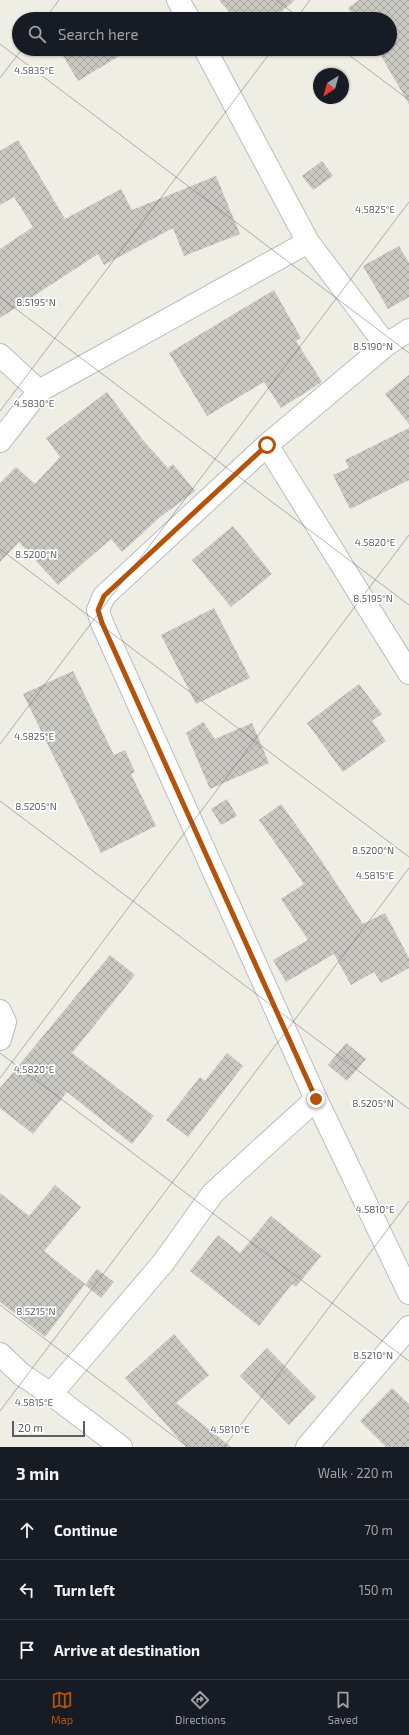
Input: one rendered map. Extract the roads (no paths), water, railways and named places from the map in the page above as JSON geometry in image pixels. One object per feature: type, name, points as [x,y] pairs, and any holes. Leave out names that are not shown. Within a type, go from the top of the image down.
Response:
[{"type":"street","points":[[178,0],[184,12]]},
{"type":"street","points":[[209,56],[308,242],[386,345]]},
{"type":"street","points":[[0,441],[39,391],[308,242]]},
{"type":"street","points":[[409,330],[386,345],[267,445],[104,596],[98,610],[105,630],[316,1099],[409,1293]]},
{"type":"street","points":[[0,355],[39,391]]},
{"type":"street","points":[[267,445],[409,673]]},
{"type":"street","points":[[0,1011],[5,1022],[0,1039]]},
{"type":"street","points":[[51,1394],[163,1263],[213,1193],[316,1099]]},
{"type":"street","points":[[307,1447],[409,1327]]},
{"type":"street","points":[[0,1354],[21,1374],[51,1394],[121,1447]]}]
